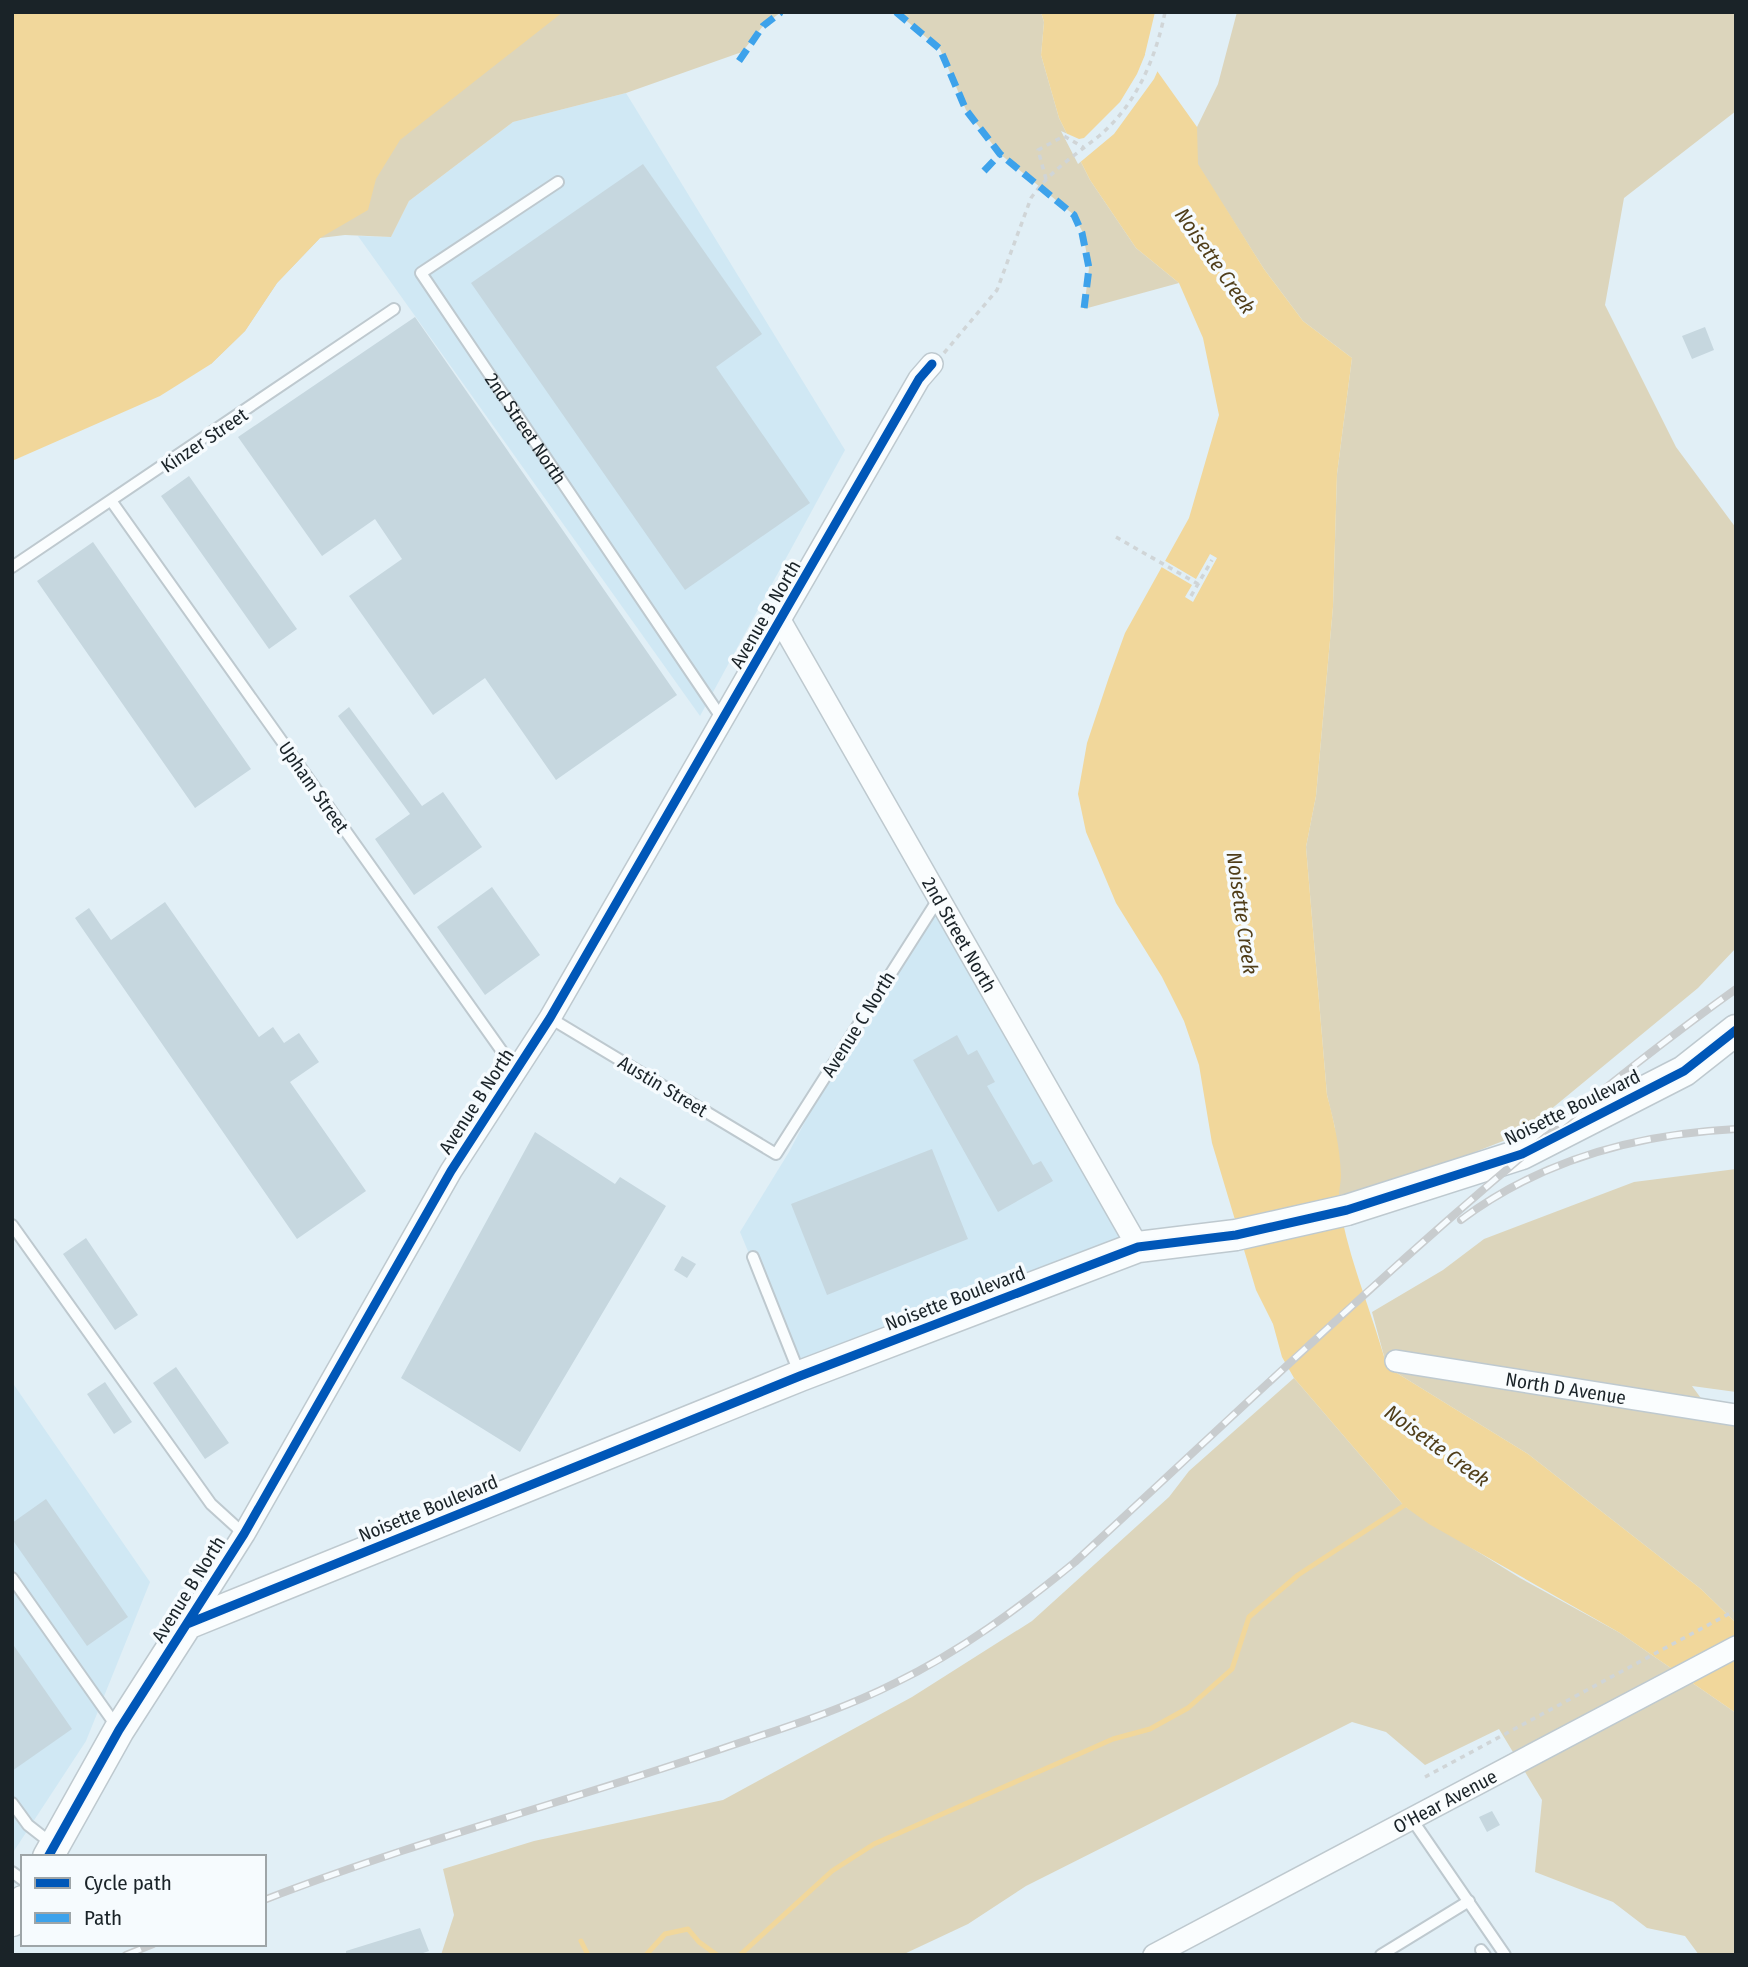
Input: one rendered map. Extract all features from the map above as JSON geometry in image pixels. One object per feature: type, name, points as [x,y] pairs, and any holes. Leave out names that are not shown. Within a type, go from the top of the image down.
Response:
[{"type":"street","name":"Avenue B North","points":[[51,1851],[119,1730],[243,1534],[452,1171],[550,1018],[919,379],[932,364]]},
{"type":"street","name":"2nd Street North","points":[[781,622],[940,896],[1138,1247]]},
{"type":"street","name":"Noisette Boulevard","points":[[187,1624],[800,1376],[1138,1247],[1236,1235],[1347,1210],[1522,1154],[1684,1071],[1736,1030]]},
{"type":"street","name":"North D Avenue","points":[[1396,1361],[1736,1415]]},
{"type":"street","name":"O'Hear Avenue","points":[[1154,1955],[1736,1647]]},
{"type":"street","points":[[12,1921],[21,1905]]},
{"type":"lane","name":"2nd Street North","points":[[558,182],[421,273],[723,720]]},
{"type":"lane","name":"Kinzer Street","points":[[12,567],[112,502],[394,309]]},
{"type":"lane","name":"Upham Street","points":[[112,502],[516,1071]]},
{"type":"lane","name":"Avenue C North","points":[[776,1154],[940,896]]},
{"type":"lane","name":"Austin Street","points":[[550,1018],[776,1154]]},
{"type":"lane","points":[[12,1225],[211,1504],[243,1534]]},
{"type":"lane","points":[[753,1257],[800,1376]]},
{"type":"lane","points":[[12,1578],[119,1730]]},
{"type":"lane","points":[[12,1803],[51,1851]]},
{"type":"lane","points":[[1411,1818],[1505,1955]]},
{"type":"lane","points":[[1381,1955],[1469,1901]]},
{"type":"path","points":[[932,364],[976,317],[996,290],[1031,198],[1046,179],[1102,134],[1129,102],[1148,70],[1165,12]]},
{"type":"path","points":[[1046,179],[1038,150],[1064,136],[1084,148]]},
{"type":"path","points":[[1116,537],[1198,584]]},
{"type":"path","points":[[1191,596],[1212,560]]},
{"type":"path","points":[[1425,1777],[1736,1610]]},
{"type":"shaded area","points":[[528,12],[781,12],[763,26],[742,52],[626,93],[513,122],[409,201],[391,237],[345,235],[320,238],[277,283],[245,331],[211,364],[222,305]]},
{"type":"shaded area","points":[[896,12],[1041,12],[1044,22],[1041,55],[1059,118],[1090,180],[1136,248],[1179,283],[1084,309],[1089,268],[1083,233],[1074,215],[1000,154],[966,110],[940,49]]},
{"type":"shaded area","points":[[1237,12],[1736,12],[1736,111],[1624,198],[1605,305],[1676,447],[1736,528],[1736,948],[1698,988],[1521,1134],[1396,1183],[1338,1198],[1335,1128],[1327,1095],[1306,847],[1316,796],[1333,607],[1337,474],[1352,358],[1303,321],[1264,269],[1197,164],[1197,127],[1218,84]]},
{"type":"shaded area","points":[[626,93],[845,450],[700,716],[358,236],[391,237],[409,201],[513,122]]},
{"type":"shaded area","points":[[940,896],[1138,1247],[800,1376],[740,1232],[789,1152],[849,1038]]},
{"type":"shaded area","points":[[1736,1169],[1736,1392],[1692,1386],[1714,1416],[1736,1422],[1736,1623],[1701,1589],[1528,1454],[1387,1367],[1372,1312],[1443,1270],[1484,1239],[1634,1182]]},
{"type":"shaded area","points":[[1294,1378],[1404,1506],[1520,1578],[1620,1633],[1736,1713],[1736,1955],[1699,1955],[1685,1936],[1647,1928],[1613,1902],[1535,1872],[1542,1800],[1499,1729],[1425,1765],[1386,1732],[1352,1722],[1026,1886],[968,1924],[902,1955],[441,1955],[454,1915],[443,1869],[534,1841],[723,1800],[912,1697],[1032,1621],[1169,1497],[1189,1471]]},
{"type":"shaded area","points":[[12,1382],[150,1582],[86,1741],[12,1854]]},
{"type":"water","points":[[12,12],[563,12],[400,140],[376,179],[368,210],[320,238],[277,283],[245,331],[211,364],[160,396],[12,461]]},
{"type":"water","name":"Noisette Creek","points":[[1041,12],[1155,12],[1145,54],[1197,127],[1198,164],[1264,269],[1303,321],[1352,358],[1337,474],[1333,607],[1316,796],[1306,847],[1327,1095],[1340,1165],[1339,1202],[1354,1265],[1387,1367],[1528,1454],[1701,1589],[1736,1623],[1736,1713],[1620,1633],[1429,1524],[1404,1506],[1294,1378],[1282,1357],[1273,1324],[1256,1290],[1212,1143],[1199,1065],[1184,1021],[1162,977],[1116,903],[1086,832],[1078,794],[1087,743],[1125,633],[1189,518],[1219,415],[1203,338],[1179,283],[1136,248],[1090,180],[1059,118],[1041,55],[1044,22]]},
{"type":"pier","points":[[1156,12],[1158,18],[1149,54],[1159,68],[1154,79],[1114,134],[1078,164],[1061,131],[1079,139],[1084,138],[1120,102],[1137,74],[1147,50]]},
{"type":"pier","points":[[1210,554],[1217,558],[1193,602],[1185,597],[1192,585],[1158,565],[1162,559],[1196,579]]},
{"type":"building","points":[[643,164],[762,334],[716,367],[810,503],[685,590],[471,283]]},
{"type":"building","points":[[415,317],[677,695],[556,780],[485,678],[433,715],[349,596],[402,559],[375,519],[322,556],[238,437]]},
{"type":"building","points":[[1705,327],[1714,350],[1692,359],[1682,336]]},
{"type":"building","points":[[189,476],[297,629],[269,649],[161,496]]},
{"type":"building","points":[[93,542],[251,769],[195,808],[37,581]]},
{"type":"building","points":[[349,707],[422,806],[443,792],[482,847],[414,895],[375,839],[410,814],[338,716]]},
{"type":"building","points":[[492,887],[540,955],[485,995],[437,927]]},
{"type":"building","points":[[165,902],[259,1037],[273,1027],[284,1043],[299,1033],[319,1062],[290,1082],[366,1191],[297,1239],[75,918],[89,908],[111,940]]},
{"type":"building","points":[[957,1035],[968,1055],[977,1050],[995,1082],[987,1086],[1033,1165],[1041,1161],[1053,1181],[998,1212],[913,1060]]},
{"type":"building","points":[[535,1132],[615,1184],[620,1177],[666,1206],[520,1452],[401,1378]]},
{"type":"building","points":[[932,1149],[968,1239],[827,1295],[791,1204]]},
{"type":"building","points":[[86,1238],[138,1315],[115,1330],[63,1254]]},
{"type":"building","points":[[682,1256],[696,1264],[687,1278],[674,1270]]},
{"type":"building","points":[[176,1367],[229,1443],[205,1459],[153,1383]]},
{"type":"building","points":[[105,1382],[132,1422],[114,1434],[87,1394]]},
{"type":"building","points":[[46,1499],[128,1617],[87,1646],[12,1539],[12,1523]]},
{"type":"building","points":[[12,1643],[72,1729],[12,1771]]},
{"type":"building","points":[[1492,1811],[1500,1825],[1487,1832],[1479,1817]]},
{"type":"building","points":[[420,1928],[429,1951],[417,1955],[346,1955],[346,1951]]},
{"type":"waterway","points":[[740,1955],[832,1871],[874,1844],[1113,1739],[1150,1729],[1188,1708],[1232,1669],[1249,1617],[1298,1575],[1408,1503]]},
{"type":"waterway","points":[[646,1955],[665,1934],[688,1929],[699,1942],[717,1955]]},
{"type":"waterway","points":[[581,1941],[588,1955]]},
{"type":"railway","points":[[266,1899],[379,1859],[812,1718],[895,1683],[966,1643],[1033,1596],[1075,1562],[1397,1265],[1479,1193],[1648,1054],[1736,989]]},
{"type":"railway","points":[[1461,1220],[1524,1181],[1591,1154],[1663,1137],[1736,1129]]},
{"type":"railway","points":[[126,1955],[148,1946]]},
{"type":"marked path","points":[[739,61],[763,26],[781,12]]},
{"type":"marked path","points":[[896,12],[940,49],[966,110],[1000,154],[1074,215],[1082,233],[1089,268],[1084,309]]},
{"type":"marked path","points":[[984,171],[1000,154]]},
{"type":"cycle path","points":[[49,1855],[119,1730],[244,1534],[451,1171],[550,1018],[919,379],[932,364]]},
{"type":"cycle path","points":[[187,1624],[800,1376],[1138,1247],[1236,1235],[1347,1210],[1522,1154],[1684,1071],[1736,1030]]}]
